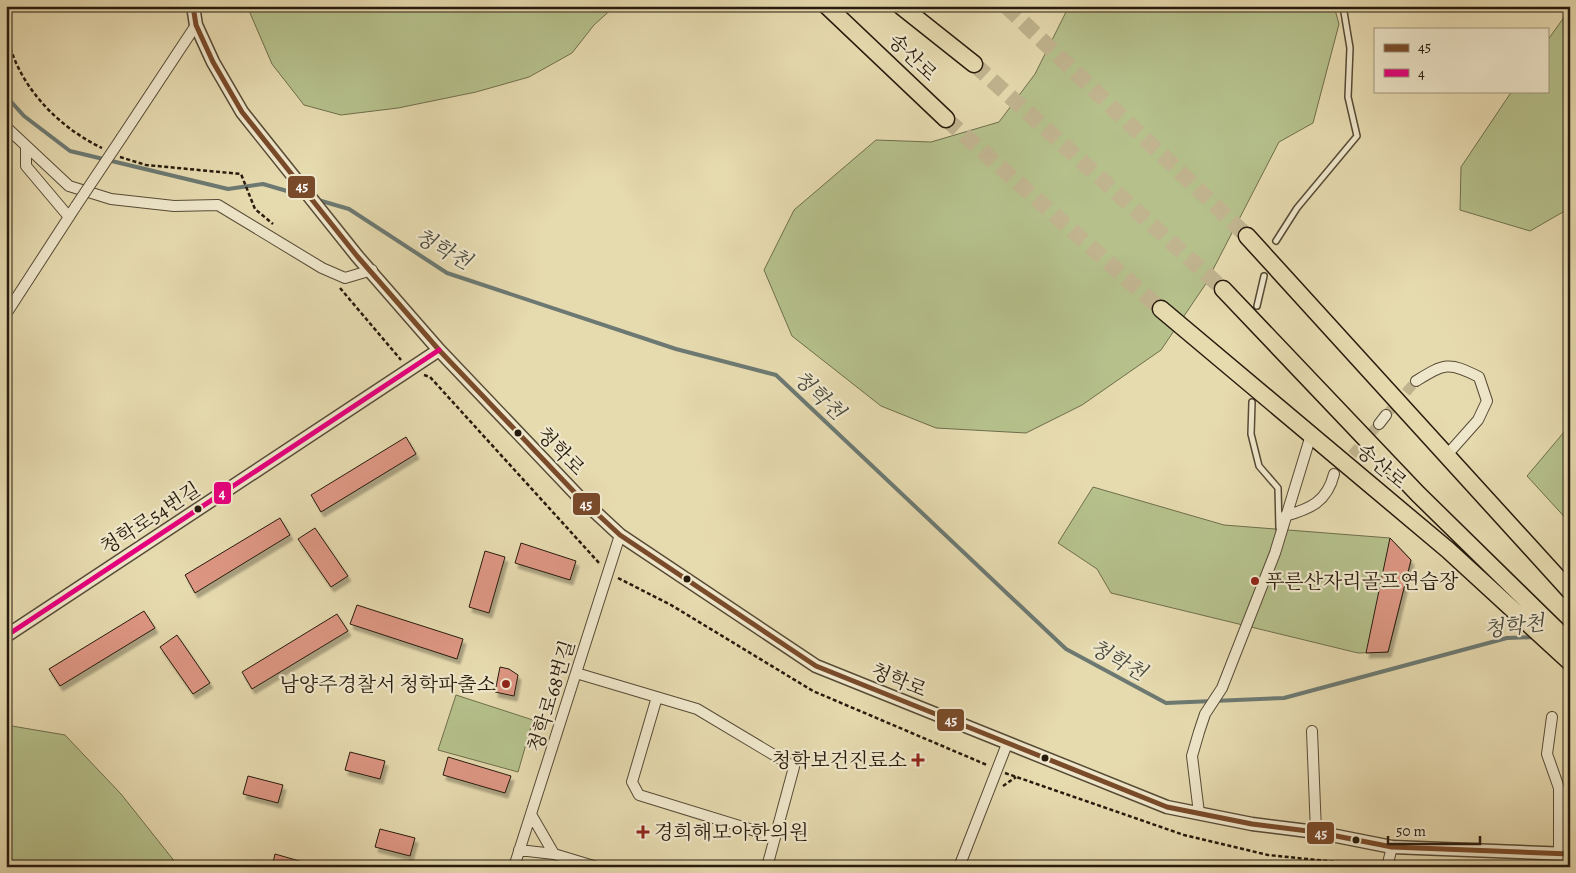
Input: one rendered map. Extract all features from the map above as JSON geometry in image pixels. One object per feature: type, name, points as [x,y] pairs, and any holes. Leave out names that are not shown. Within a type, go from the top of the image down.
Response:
[{"type":"main road","name":"송산로","points":[[827,6],[946,119]]},
{"type":"main road","name":"송산로","points":[[901,6],[974,64]]},
{"type":"main road","points":[[1247,236],[1570,591]]},
{"type":"main road","name":"송산로","points":[[1224,289],[1418,494],[1570,662]]},
{"type":"main road","name":"송산로","points":[[1161,309],[1448,550],[1528,614],[1570,643]]},
{"type":"street","name":"청학로","points":[[193,6],[196,25],[213,62],[242,112],[357,256],[372,270],[439,350],[578,496],[620,535],[816,666],[1007,744],[1167,806],[1252,824],[1316,832],[1392,846],[1564,853]]},
{"type":"street","points":[[6,314],[196,25]]},
{"type":"street","points":[[6,127],[68,186],[111,199],[174,206],[218,205],[322,268],[345,278],[372,270]]},
{"type":"street","points":[[26,146],[26,166],[69,217]]},
{"type":"street","name":"청학로54번길","points":[[6,636],[439,350]]},
{"type":"street","points":[[1416,381],[1440,366],[1459,367],[1478,377],[1487,401],[1478,420],[1446,456]]},
{"type":"street","points":[[1379,424],[1386,415]]},
{"type":"street","points":[[1199,813],[1192,756],[1205,714],[1222,688],[1279,538],[1311,434]]},
{"type":"street","points":[[1285,516],[1310,509],[1331,486],[1334,474]]},
{"type":"street","name":"청학로68번길","points":[[514,867],[532,816],[620,535]]},
{"type":"street","points":[[576,673],[697,709],[794,767],[767,867]]},
{"type":"street","points":[[657,697],[632,782],[639,795],[775,837]]},
{"type":"street","points":[[1552,717],[1547,754],[1559,788],[1564,853]]},
{"type":"street","points":[[1312,731],[1316,832]]},
{"type":"street","points":[[959,867],[1007,744]]},
{"type":"street","points":[[532,816],[554,854]]},
{"type":"street","points":[[1387,867],[1392,846]]},
{"type":"street","points":[[519,850],[554,854],[597,867]]},
{"type":"lane","points":[[1276,241],[1296,208],[1357,136],[1348,97],[1350,48],[1344,6]]},
{"type":"lane","points":[[1257,306],[1264,276]]},
{"type":"lane","points":[[1252,402],[1251,434],[1259,466],[1278,488],[1279,538]]},
{"type":"path","points":[[6,29],[18,66],[44,105],[65,124],[109,152]]},
{"type":"path","points":[[117,156],[146,165],[241,174],[255,209]]},
{"type":"green space","points":[[247,6],[615,6],[594,25],[572,53],[529,77],[476,92],[398,108],[341,115],[304,105],[272,64]]},
{"type":"green space","points":[[1069,6],[1334,6],[1339,24],[1313,123],[1279,142],[1205,285],[1161,350],[1082,405],[1026,433],[936,428],[881,406],[792,336],[764,270],[794,210],[876,140],[931,142],[999,122],[1035,74]]},
{"type":"green space","points":[[1570,9],[1570,208],[1530,231],[1460,210],[1461,167],[1511,92],[1548,92],[1548,40]]},
{"type":"green space","points":[[1570,425],[1570,523],[1527,476]]},
{"type":"green space","name":"푸른산자리골프연습장","points":[[1093,487],[1224,525],[1390,538],[1411,560],[1388,652],[1358,653],[1111,593],[1097,569],[1058,543]]},
{"type":"green space","points":[[456,695],[533,720],[518,772],[438,750]]},
{"type":"green space","points":[[6,725],[65,735],[121,794],[179,867],[6,867]]},
{"type":"building","points":[[406,437],[416,454],[321,512],[311,495]]},
{"type":"building","points":[[280,518],[290,535],[195,593],[185,575]]},
{"type":"building","points":[[315,528],[348,576],[331,587],[298,539]]},
{"type":"building","points":[[1390,538],[1411,560],[1388,652],[1366,653]]},
{"type":"building","points":[[521,543],[576,561],[570,580],[515,563]]},
{"type":"building","points":[[485,551],[505,557],[489,613],[469,607]]},
{"type":"building","points":[[357,605],[463,639],[457,659],[350,624]]},
{"type":"building","points":[[144,611],[155,628],[60,686],[49,669]]},
{"type":"building","points":[[337,614],[348,631],[252,689],[242,672]]},
{"type":"building","points":[[177,635],[210,683],[193,694],[160,647]]},
{"type":"building","name":"남양주경찰서 청학파출소","points":[[500,667],[509,669],[518,675],[514,696],[495,692]]},
{"type":"building","points":[[350,752],[385,761],[380,779],[345,770]]},
{"type":"building","points":[[448,757],[511,776],[505,793],[443,775]]},
{"type":"building","points":[[248,776],[283,785],[278,803],[243,794]]},
{"type":"building","points":[[380,829],[415,838],[410,856],[375,847]]},
{"type":"building","points":[[275,854],[310,864],[309,867],[272,867]]},
{"type":"waterway","name":"청학천","points":[[6,96],[24,116],[70,151],[228,189],[263,184],[304,196]]},
{"type":"waterway","name":"청학천","points":[[318,200],[349,209],[447,273],[676,349],[776,375],[1066,649],[1166,703],[1284,698],[1507,638],[1535,637]]},
{"type":"tunnel","points":[[1006,6],[1247,236]]},
{"type":"tunnel","points":[[974,64],[1223,289]]},
{"type":"tunnel","points":[[946,119],[1161,309]]},
{"type":"tunnel","points":[[1386,415],[1416,381]]},
{"type":"tunnel","points":[[1342,466],[1379,424]]},
{"type":"transit line","name":"45","points":[[193,6],[196,25],[213,62],[242,112],[357,256],[439,350],[578,496],[620,535],[816,666],[1167,807],[1252,824],[1316,832],[1392,847],[1570,854]]},
{"type":"transit line","name":"4","points":[[6,636],[439,350]]},
{"type":"place","name":"푸른산자리골프연습장","points":[[1255,581]]},
{"type":"place","name":"남양주경찰서 청학파출소","points":[[506,684]]},
{"type":"place","name":"청학보건진료소","points":[[918,760]]},
{"type":"place","name":"경희해모아한의원","points":[[643,832]]}]
